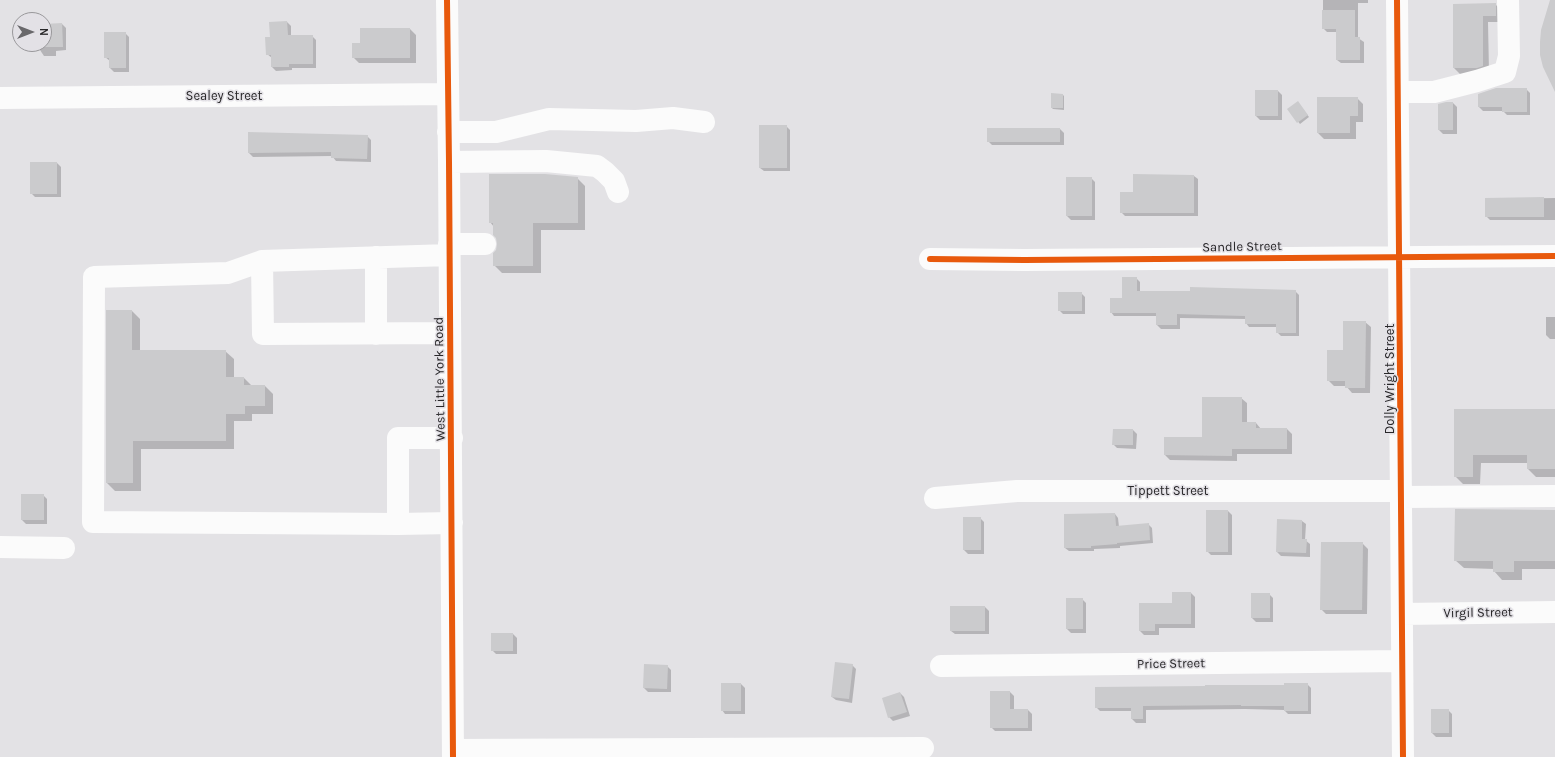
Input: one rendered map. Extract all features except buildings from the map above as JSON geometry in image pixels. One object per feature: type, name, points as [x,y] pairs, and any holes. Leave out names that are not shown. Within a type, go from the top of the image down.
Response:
[{"type":"street","name":"West Little York Road","points":[[447,0],[452,438],[453,753]]},
{"type":"street","name":"Dolly Wright Street","points":[[1397,0],[1400,257],[1402,757]]},
{"type":"street","points":[[1398,92],[1434,92],[1505,72],[1509,56],[1508,0]]},
{"type":"street","name":"Sealey Street","points":[[0,98],[448,94]]},
{"type":"street","points":[[448,132],[496,132],[549,119],[636,121],[672,118],[704,122]]},
{"type":"street","points":[[449,162],[546,161],[597,166],[606,172],[614,181],[618,192]]},
{"type":"street","points":[[452,523],[93,522],[94,277],[228,273],[262,261],[376,257],[449,250],[485,244]]},
{"type":"street","name":"Sandle Street","points":[[930,259],[1024,260],[1555,256]]},
{"type":"street","points":[[376,257],[376,334]]},
{"type":"street","points":[[262,261],[263,334],[450,333]]},
{"type":"street","points":[[398,524],[398,438],[452,438]]},
{"type":"street","name":"Tippett Street","points":[[935,498],[1017,491],[1555,496]]},
{"type":"street","points":[[0,547],[64,548]]},
{"type":"street","name":"Virgil Street","points":[[1402,614],[1555,612]]},
{"type":"street","name":"Price Street","points":[[941,666],[1402,661]]},
{"type":"street","points":[[453,753],[923,748]]},
{"type":"cycle path","points":[[447,0],[453,757]]},
{"type":"cycle path","points":[[1397,0],[1403,757]]},
{"type":"cycle path","points":[[930,259],[1024,260],[1555,256]]}]
